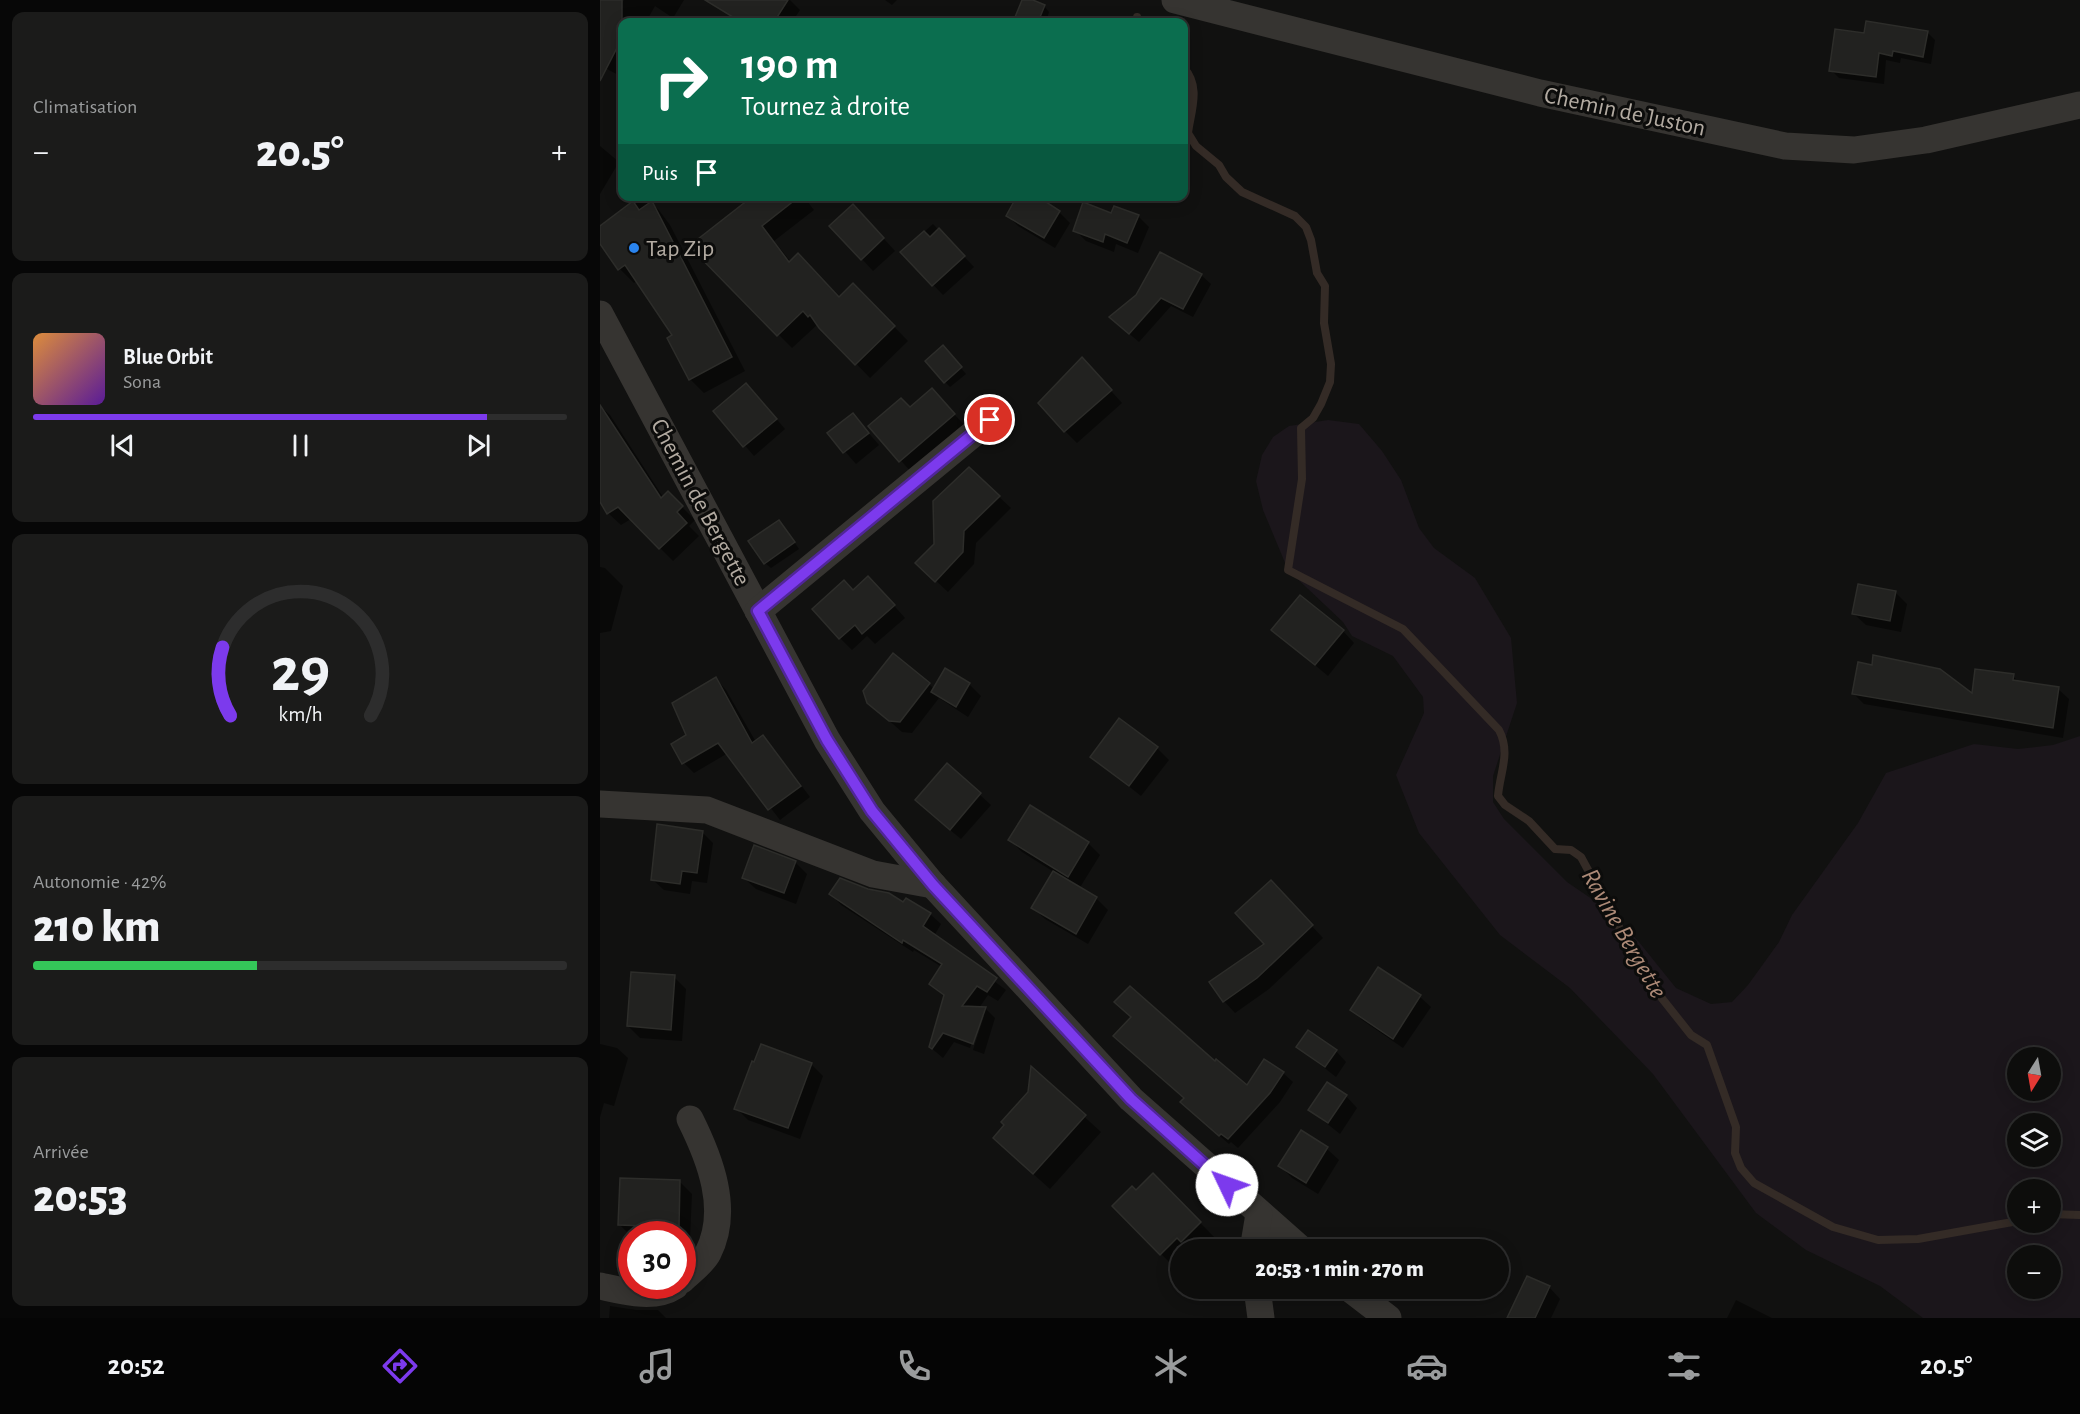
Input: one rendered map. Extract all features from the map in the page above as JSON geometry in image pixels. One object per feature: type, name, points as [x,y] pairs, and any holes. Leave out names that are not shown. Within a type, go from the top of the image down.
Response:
[{"type":"street","name":"Chemin de Juston","points":[[1175,0],[1540,93],[1785,146],[1854,150],[1926,140],[2080,105]]},
{"type":"street","name":"Chemin de Bergette","points":[[600,314],[827,740],[872,811],[933,885],[1131,1099],[1289,1239]]},
{"type":"street","points":[[758,611],[990,420]]},
{"type":"street","points":[[600,804],[645,804],[706,810],[873,874],[933,885]]},
{"type":"street","points":[[690,1119],[708,1155],[719,1217],[708,1254],[696,1266]]},
{"type":"street","points":[[1254,1239],[1258,1214]]},
{"type":"street","points":[[600,1286],[618,1289]]},
{"type":"street","points":[[1258,1299],[1261,1318]]},
{"type":"street","points":[[1363,1299],[1388,1318]]},
{"type":"shaded area","points":[[1328,420],[1359,424],[1382,451],[1401,480],[1419,528],[1434,548],[1475,578],[1511,638],[1517,703],[1493,776],[1493,802],[1504,819],[1567,882],[1608,910],[1639,942],[1676,988],[1711,1004],[1732,1002],[1748,985],[1779,942],[1792,915],[1858,823],[1886,773],[1974,744],[2018,749],[2053,745],[2080,736],[2080,1318],[1923,1318],[1880,1286],[1806,1250],[1756,1213],[1653,1074],[1570,988],[1500,935],[1419,833],[1396,775],[1424,713],[1423,697],[1393,656],[1352,636],[1343,622],[1288,570],[1263,510],[1256,481],[1262,455],[1273,437],[1289,426]]},
{"type":"building","points":[[600,0],[622,0],[622,18],[618,18],[618,46],[600,81]]},
{"type":"building","points":[[705,0],[788,0],[777,18],[734,18]]},
{"type":"building","points":[[1022,0],[1033,0],[1045,5],[1040,18],[1015,18]]},
{"type":"building","points":[[1866,21],[1928,31],[1923,57],[1893,51],[1892,56],[1879,53],[1876,77],[1829,71],[1835,29],[1864,33]]},
{"type":"building","points":[[633,201],[639,210],[652,201],[732,357],[689,380],[667,338],[672,335],[625,265],[618,270],[600,244],[600,226]]},
{"type":"building","points":[[747,201],[794,201],[762,226],[789,262],[798,253],[839,297],[853,283],[895,326],[855,365],[819,328],[810,315],[808,317],[803,311],[777,336],[689,246]]},
{"type":"building","points":[[1014,201],[1045,201],[1060,211],[1044,238],[1006,216]]},
{"type":"building","points":[[1083,202],[1111,213],[1114,206],[1139,215],[1127,243],[1105,234],[1103,242],[1073,231]]},
{"type":"building","points":[[853,204],[884,238],[861,260],[829,226]]},
{"type":"building","points":[[939,228],[965,256],[932,286],[900,252],[924,231],[930,237]]},
{"type":"building","points":[[1160,252],[1202,274],[1183,309],[1161,298],[1129,334],[1109,317],[1136,295]]},
{"type":"building","points":[[943,345],[962,367],[944,383],[925,361]]},
{"type":"building","points":[[1082,357],[1112,390],[1064,432],[1038,403]]},
{"type":"building","points":[[746,383],[777,419],[743,447],[713,411]]},
{"type":"building","points":[[932,388],[955,414],[899,462],[868,426],[901,398],[910,407]]},
{"type":"building","points":[[600,405],[661,498],[668,491],[683,506],[677,512],[687,523],[659,549],[618,507],[607,514],[600,502]]},
{"type":"building","points":[[853,413],[869,433],[843,453],[827,433]]},
{"type":"building","points":[[969,467],[1000,496],[964,531],[963,552],[935,582],[915,563],[934,544],[933,501]]},
{"type":"building","points":[[779,520],[795,542],[764,564],[748,541]]},
{"type":"building","points":[[868,576],[895,605],[862,634],[855,625],[839,639],[812,609],[844,580],[853,590]]},
{"type":"building","points":[[1858,584],[1896,591],[1890,621],[1852,614]]},
{"type":"building","points":[[1300,595],[1344,630],[1315,665],[1271,630]]},
{"type":"building","points":[[893,653],[930,683],[900,722],[889,721],[867,703],[863,691]]},
{"type":"building","points":[[1873,655],[1940,669],[1972,693],[1975,669],[2014,674],[2013,680],[2059,687],[2053,728],[1852,694],[1858,662],[1872,665]]},
{"type":"building","points":[[945,668],[970,683],[956,707],[931,692]]},
{"type":"building","points":[[716,677],[752,743],[763,735],[801,786],[768,810],[718,743],[682,764],[671,744],[686,735],[672,703]]},
{"type":"building","points":[[1119,718],[1158,747],[1129,786],[1090,757]]},
{"type":"building","points":[[947,763],[981,793],[950,830],[915,800]]},
{"type":"building","points":[[1030,805],[1089,842],[1068,877],[1008,840]]},
{"type":"building","points":[[657,824],[703,831],[697,873],[682,871],[680,884],[651,880]]},
{"type":"building","points":[[754,845],[796,861],[784,893],[742,878]]},
{"type":"building","points":[[1053,871],[1097,897],[1076,934],[1031,908]]},
{"type":"building","points":[[840,878],[868,889],[889,893],[903,902],[906,898],[931,913],[923,926],[997,978],[987,992],[977,986],[962,1006],[986,1007],[973,1044],[943,1033],[932,1049],[929,1047],[944,995],[929,984],[942,964],[903,940],[902,943],[829,894]]},
{"type":"building","points":[[1271,880],[1313,925],[1257,978],[1223,1002],[1209,982],[1264,944],[1235,913]]},
{"type":"building","points":[[1378,967],[1421,995],[1393,1039],[1350,1010]]},
{"type":"building","points":[[631,972],[675,975],[671,1030],[627,1026]]},
{"type":"building","points":[[1130,986],[1215,1061],[1216,1059],[1247,1085],[1264,1059],[1284,1072],[1270,1093],[1228,1139],[1221,1134],[1219,1136],[1180,1102],[1184,1098],[1113,1036],[1131,1017],[1114,1002]]},
{"type":"building","points":[[1308,1030],[1337,1050],[1325,1067],[1296,1047]]},
{"type":"building","points":[[761,1044],[812,1063],[788,1128],[734,1109]]},
{"type":"building","points":[[1031,1066],[1086,1115],[1033,1174],[993,1138],[1004,1125],[1001,1122],[1028,1092]]},
{"type":"building","points":[[1327,1082],[1347,1095],[1328,1123],[1308,1110]]},
{"type":"building","points":[[1301,1130],[1328,1147],[1306,1183],[1278,1166]]},
{"type":"building","points":[[1153,1173],[1201,1222],[1184,1239],[1170,1239],[1170,1245],[1160,1255],[1112,1206],[1132,1186],[1136,1190]]},
{"type":"building","points":[[620,1178],[680,1180],[679,1221],[618,1221]]},
{"type":"building","points":[[1527,1276],[1550,1286],[1535,1318],[1507,1318]]},
{"type":"waterway","name":"Ravine Bergette","points":[[1188,74],[1194,91],[1188,133]]},
{"type":"waterway","name":"Ravine Bergette","points":[[1188,133],[1196,146],[1219,165],[1226,177],[1242,192],[1295,216],[1306,227],[1311,240],[1317,273],[1325,286],[1324,323],[1331,364],[1330,382],[1313,418],[1301,428],[1302,479],[1288,570],[1403,629],[1499,730],[1504,747],[1504,763],[1498,796],[1505,805],[1529,821],[1555,849],[1571,850],[1581,857],[1649,982],[1691,1035],[1707,1045],[1736,1127],[1735,1153],[1741,1168],[1754,1183],[1833,1227],[1878,1240],[1918,1239],[2007,1223]]},
{"type":"waterway","name":"Ravine Bergette","points":[[2061,1214],[2080,1215]]},
{"type":"place","name":"Tap Zip","points":[[634,248]]},
{"type":"route","points":[[990,420],[758,611],[827,740],[872,811],[933,885],[1131,1099],[1227,1185]]}]
